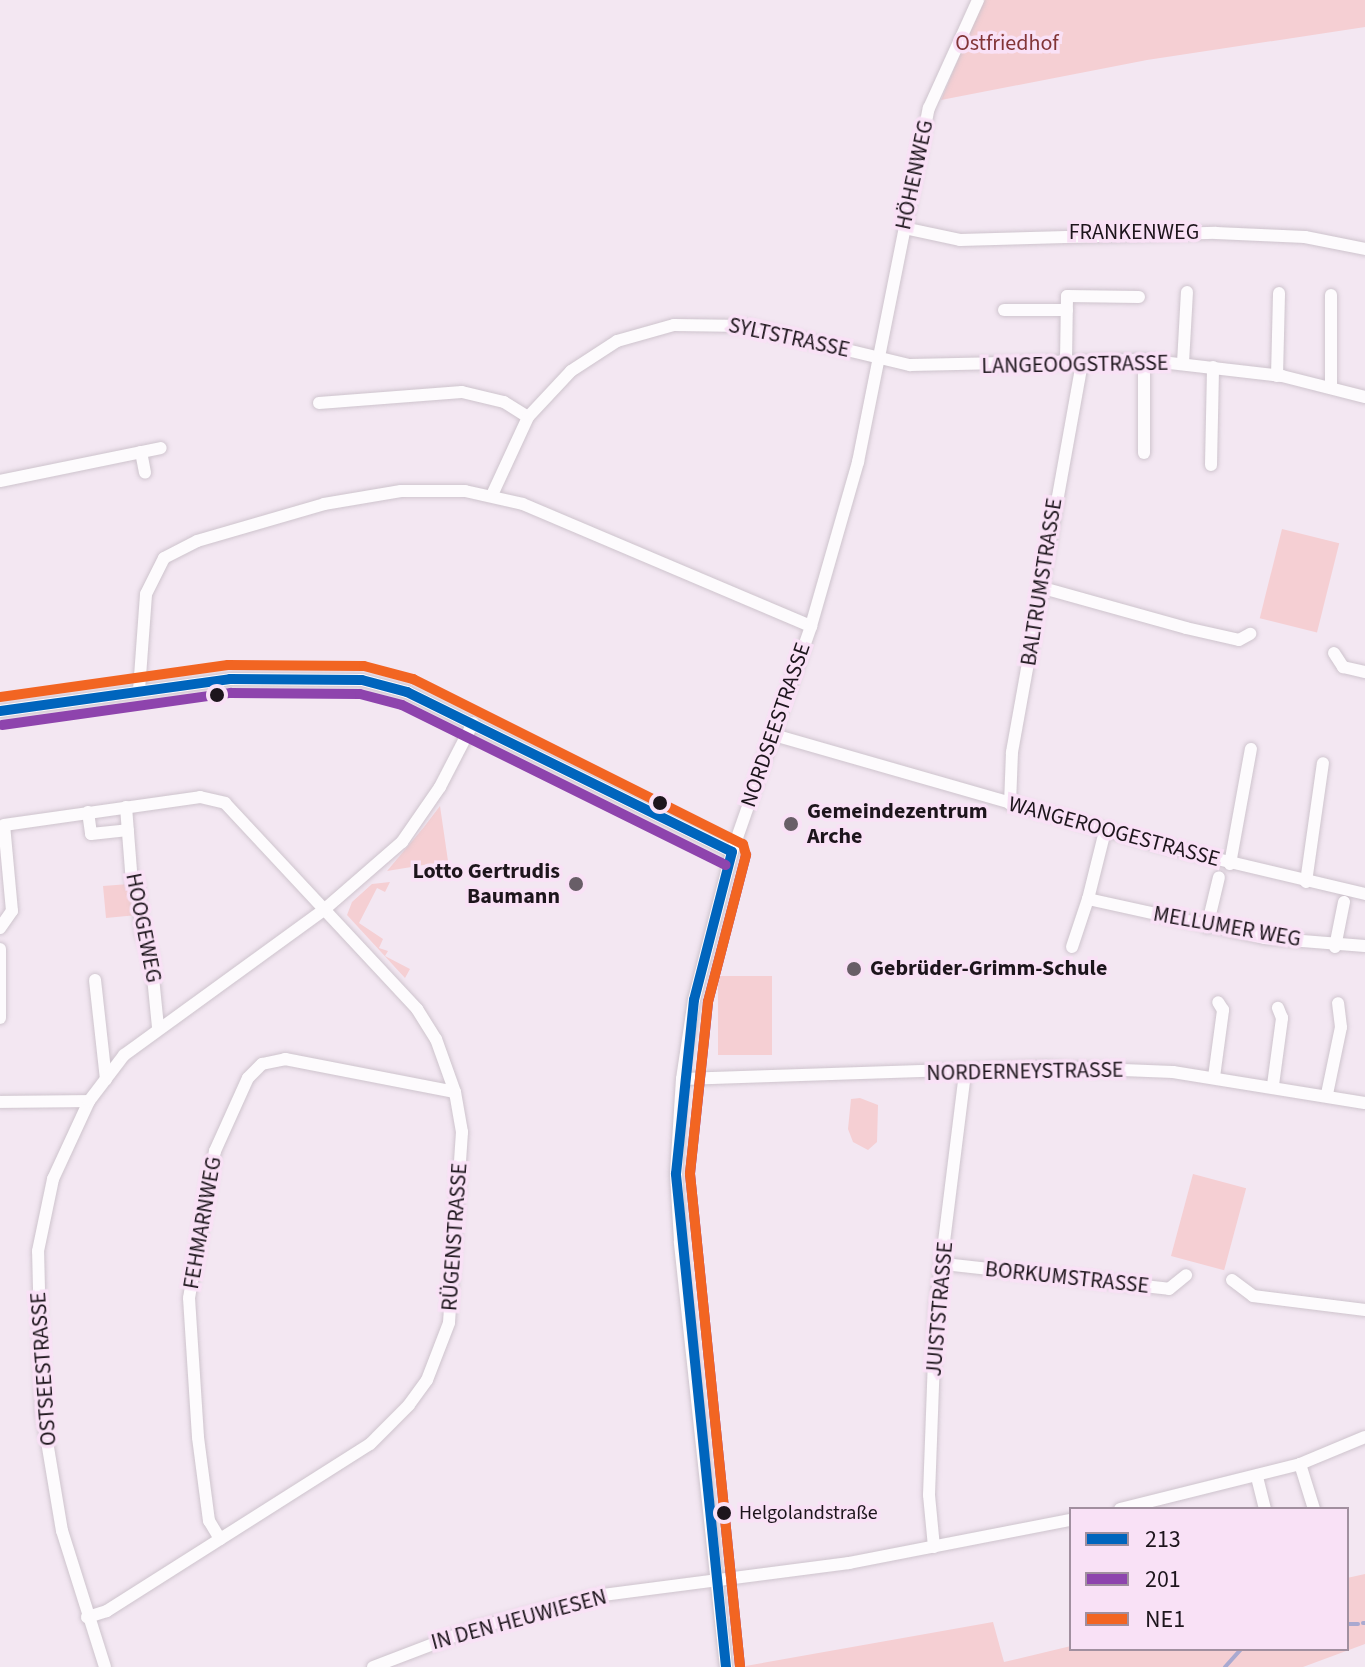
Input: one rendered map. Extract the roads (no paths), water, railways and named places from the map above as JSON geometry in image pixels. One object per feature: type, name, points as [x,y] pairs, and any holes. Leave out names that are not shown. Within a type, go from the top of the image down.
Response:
[{"type":"street","name":"HÖHENWEG","points":[[878,358],[933,94],[978,0]]},
{"type":"street","name":"FRANKENWEG","points":[[904,228],[960,240],[1216,233],[1305,237],[1365,249]]},
{"type":"street","points":[[1183,363],[1187,292]]},
{"type":"street","points":[[1277,376],[1279,293]]},
{"type":"street","points":[[1331,295],[1331,388]]},
{"type":"street","points":[[1066,361],[1067,296],[1139,297]]},
{"type":"street","points":[[1004,310],[1067,310]]},
{"type":"street","name":"SYLTSTRASSE","points":[[492,495],[528,417],[594,354],[617,341],[674,325],[747,326],[878,358]]},
{"type":"street","name":"LANGEOOGSTRASSE","points":[[878,358],[948,367],[1066,361],[1183,363],[1277,376],[1365,397]]},
{"type":"street","name":"NORDSEESTRASSE","points":[[726,1667],[680,1241],[676,1174],[682,1079],[694,1000],[732,852],[811,626],[858,462],[878,358]]},
{"type":"street","points":[[1144,360],[1144,453]]},
{"type":"street","name":"BALTRUMSTRASSE","points":[[1010,804],[1012,752],[1082,361]]},
{"type":"street","points":[[1211,465],[1213,367]]},
{"type":"street","points":[[319,403],[462,392],[504,402],[528,417]]},
{"type":"street","points":[[0,481],[161,448]]},
{"type":"street","points":[[141,452],[145,473]]},
{"type":"street","points":[[139,690],[146,594],[156,568],[180,547],[368,495],[433,490],[492,495],[811,626]]},
{"type":"street","points":[[1043,588],[1197,631],[1239,640],[1250,634]]},
{"type":"street","points":[[1334,653],[1343,667],[1365,672]]},
{"type":"street","points":[[0,711],[230,679],[362,680],[407,692],[732,852]]},
{"type":"street","name":"OSTSEESTRASSE","points":[[105,1667],[62,1531],[42,1412],[38,1251],[53,1179],[89,1101],[106,1079],[158,1027],[326,908],[402,842],[440,787],[473,723]]},
{"type":"street","name":"WANGEROOGESTRASSE","points":[[774,735],[1105,831],[1230,864],[1365,894]]},
{"type":"street","points":[[1230,864],[1251,749]]},
{"type":"street","points":[[1306,882],[1323,763]]},
{"type":"street","name":"RÜGENSTRASSE","points":[[0,928],[12,911],[4,825],[200,797],[225,803],[417,1009],[436,1039],[455,1092],[461,1161],[452,1302],[427,1380],[370,1444],[107,1611],[87,1617]]},
{"type":"street","name":"HOOGEWEG","points":[[126,807],[142,933],[151,957],[158,1027]]},
{"type":"street","points":[[88,812],[91,834],[128,830]]},
{"type":"street","points":[[1072,947],[1105,831]]},
{"type":"street","points":[[1207,927],[1219,877]]},
{"type":"street","name":"MELLUMER WEG","points":[[1088,899],[1207,927],[1335,947],[1345,942],[1365,946]]},
{"type":"street","points":[[1335,947],[1344,902]]},
{"type":"street","points":[[0,949],[0,1018]]},
{"type":"street","points":[[95,980],[106,1079]]},
{"type":"street","points":[[1214,1077],[1223,1010],[1218,1002]]},
{"type":"street","points":[[1327,1094],[1341,1027],[1338,1003]]},
{"type":"street","points":[[1273,1085],[1282,1018],[1278,1008]]},
{"type":"street","name":"FEHMARNWEG","points":[[220,1539],[209,1521],[198,1437],[189,1298],[209,1173],[248,1078],[262,1064],[285,1059],[455,1092]]},
{"type":"street","name":"NORDERNEYSTRASSE","points":[[682,1079],[1048,1067],[1214,1077],[1327,1094],[1365,1103]]},
{"type":"street","name":"JUISTSTRASSE","points":[[934,1547],[930,1451],[936,1306],[944,1264],[965,1072]]},
{"type":"street","points":[[0,1102],[89,1101]]},
{"type":"street","name":"BORKUMSTRASSE","points":[[944,1264],[1169,1289],[1186,1275]]},
{"type":"street","points":[[1232,1280],[1253,1296],[1365,1310]]},
{"type":"street","points":[[1153,1505],[1300,1464],[1365,1437]]},
{"type":"street","points":[[1300,1464],[1313,1507]]},
{"type":"street","points":[[1257,1477],[1264,1507]]},
{"type":"street","points":[[716,1583],[934,1547],[1069,1520]]},
{"type":"street","name":"IN DEN HEUWIESEN","points":[[373,1667],[475,1628],[603,1595],[716,1583]]},
{"type":"waterway","points":[[1349,1624],[1358,1624]]},
{"type":"waterway","points":[[1225,1667],[1239,1651]]},
{"type":"place","name":"Gemeindezentrum Arche","points":[[791,824]]},
{"type":"place","name":"Lotto Gertrudis Baumann","points":[[576,884]]},
{"type":"place","name":"Gebrüder-Grimm-Schule","points":[[854,969]]},
{"type":"place","name":"Helgolandstraße","points":[[724,1513]]},
{"type":"park label","name":"Ostfriedhof","points":[[1007,44]]}]
